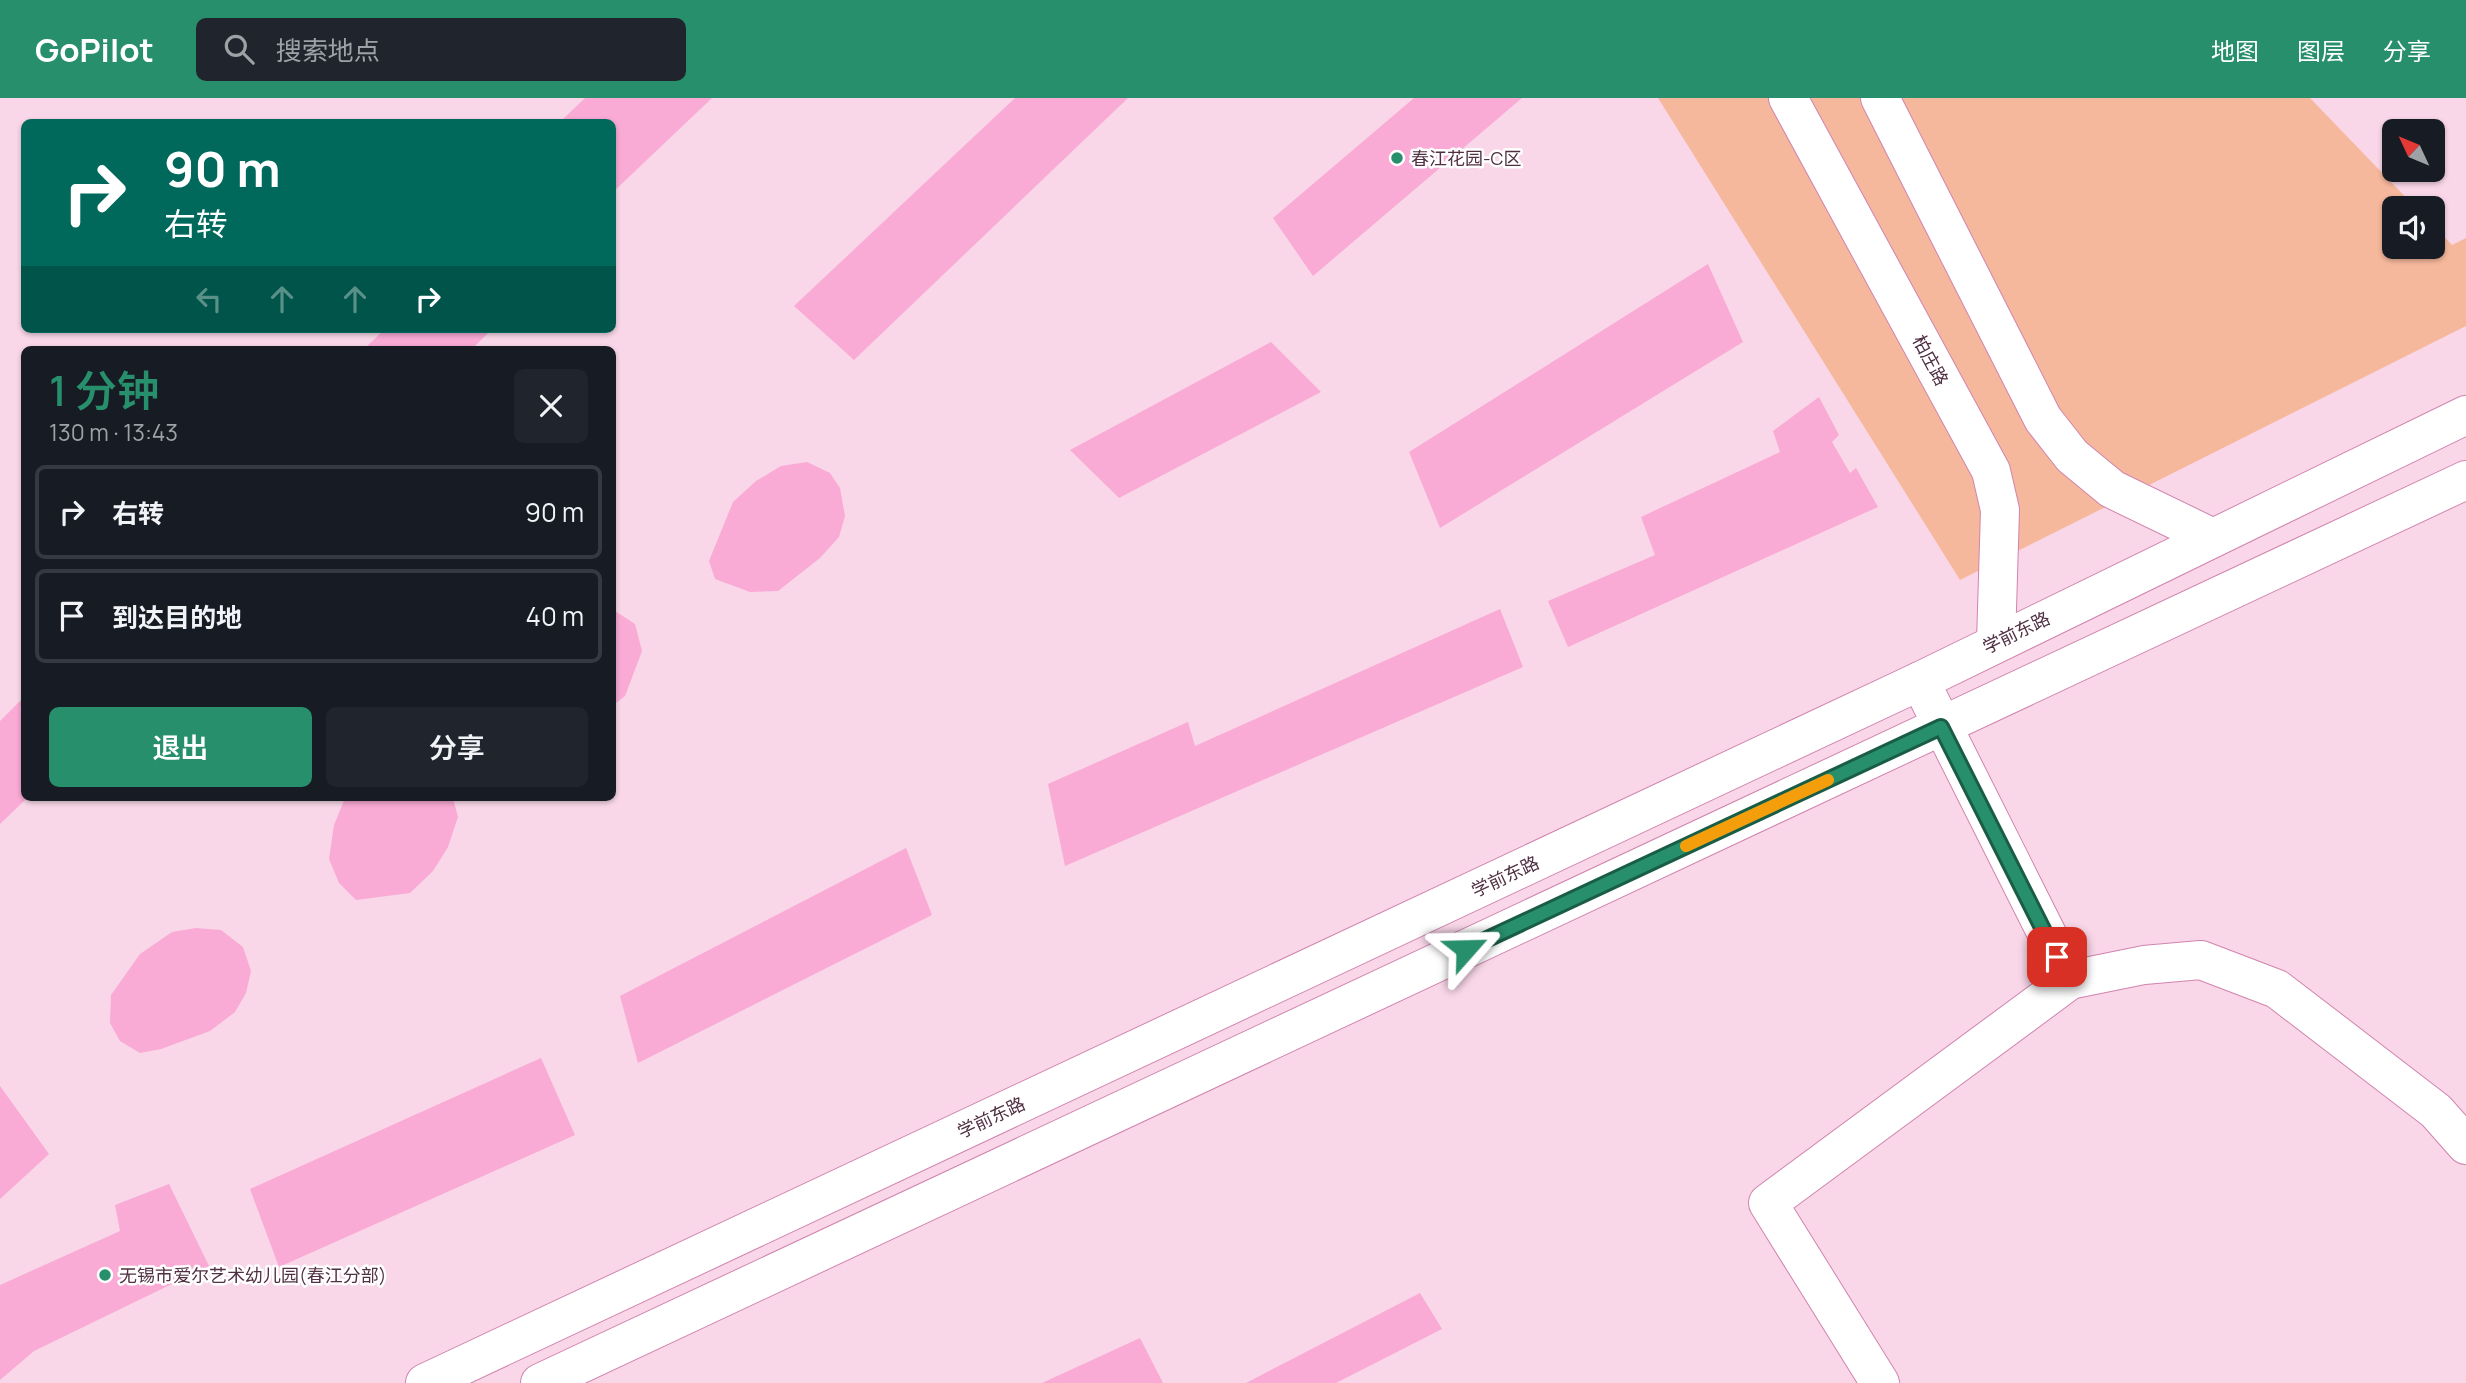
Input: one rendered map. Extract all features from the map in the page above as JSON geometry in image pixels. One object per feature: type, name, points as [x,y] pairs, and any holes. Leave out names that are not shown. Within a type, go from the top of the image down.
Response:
[{"type":"main road","name":"柏庄路","points":[[1788,98],[1991,471],[2000,510],[1996,642]]},
{"type":"main road","points":[[1880,98],[2043,419],[2072,456],[2112,489],[2213,538]]},
{"type":"main road","name":"学前东路","points":[[425,1383],[1920,681],[2466,415]]},
{"type":"main road","points":[[540,1383],[2466,481]]},
{"type":"main road","points":[[1920,681],[2070,981]]},
{"type":"main road","points":[[1880,1383],[1768,1203],[2070,981],[2144,965],[2201,960],[2277,989],[2436,1111],[2466,1145]]},
{"type":"shaded area","points":[[1658,98],[2310,98],[2382,173],[2382,182],[2391,182],[2404,196],[2382,196],[2382,259],[2445,259],[2445,238],[2452,245],[2466,238],[2466,326],[1960,580]]},
{"type":"building","points":[[585,98],[712,98],[616,189],[616,119],[563,119]]},
{"type":"building","points":[[1015,98],[1128,98],[854,360],[794,306]]},
{"type":"building","name":"春江花园-C区","points":[[1414,98],[1522,98],[1313,276],[1273,218]]},
{"type":"building","points":[[1708,264],[1743,342],[1440,528],[1409,452]]},
{"type":"building","points":[[381,333],[488,333],[475,346],[367,346]]},
{"type":"building","points":[[1271,342],[1321,392],[1119,498],[1070,450]]},
{"type":"building","points":[[1819,397],[1839,435],[1832,442],[1850,473],[1856,468],[1878,507],[1568,647],[1548,601],[1655,555],[1641,517],[1780,452],[1773,431]]},
{"type":"building","points":[[807,462],[830,473],[840,488],[845,516],[839,537],[820,558],[778,591],[750,592],[715,579],[709,561],[733,502],[756,481],[781,466]]},
{"type":"building","points":[[1500,609],[1523,667],[1065,866],[1048,784],[1188,722],[1195,746]]},
{"type":"building","points":[[616,612],[635,624],[642,651],[625,696],[616,703]]},
{"type":"building","points":[[21,700],[21,801],[24,801],[0,824],[0,721]]},
{"type":"building","points":[[344,801],[454,801],[458,817],[448,847],[433,871],[410,893],[356,900],[339,883],[329,859],[334,825]]},
{"type":"building","points":[[906,848],[932,915],[638,1063],[620,996]]},
{"type":"building","points":[[196,928],[221,930],[243,947],[251,971],[246,993],[235,1012],[210,1031],[161,1049],[140,1053],[120,1041],[110,1023],[111,995],[140,954],[172,932]]},
{"type":"building","points":[[541,1058],[575,1135],[279,1267],[250,1189]]},
{"type":"building","points":[[0,1086],[49,1154],[0,1199]]},
{"type":"building","name":"无锡市爱尔艺术幼儿园(春江分部)","points":[[169,1184],[209,1266],[34,1351],[0,1380],[0,1285],[120,1231],[115,1205]]},
{"type":"building","points":[[1420,1293],[1442,1329],[1336,1383],[1246,1383]]},
{"type":"building","points":[[1140,1338],[1163,1383],[1042,1383]]},
{"type":"slow traffic","points":[[1686,846],[1828,780]]},
{"type":"place","name":"春江花园-C区","points":[[1397,158]]},
{"type":"place","name":"无锡市爱尔艺术幼儿园(春江分部)","points":[[105,1275]]},
{"type":"route","points":[[1466,949],[1941,727],[2057,957]]}]
